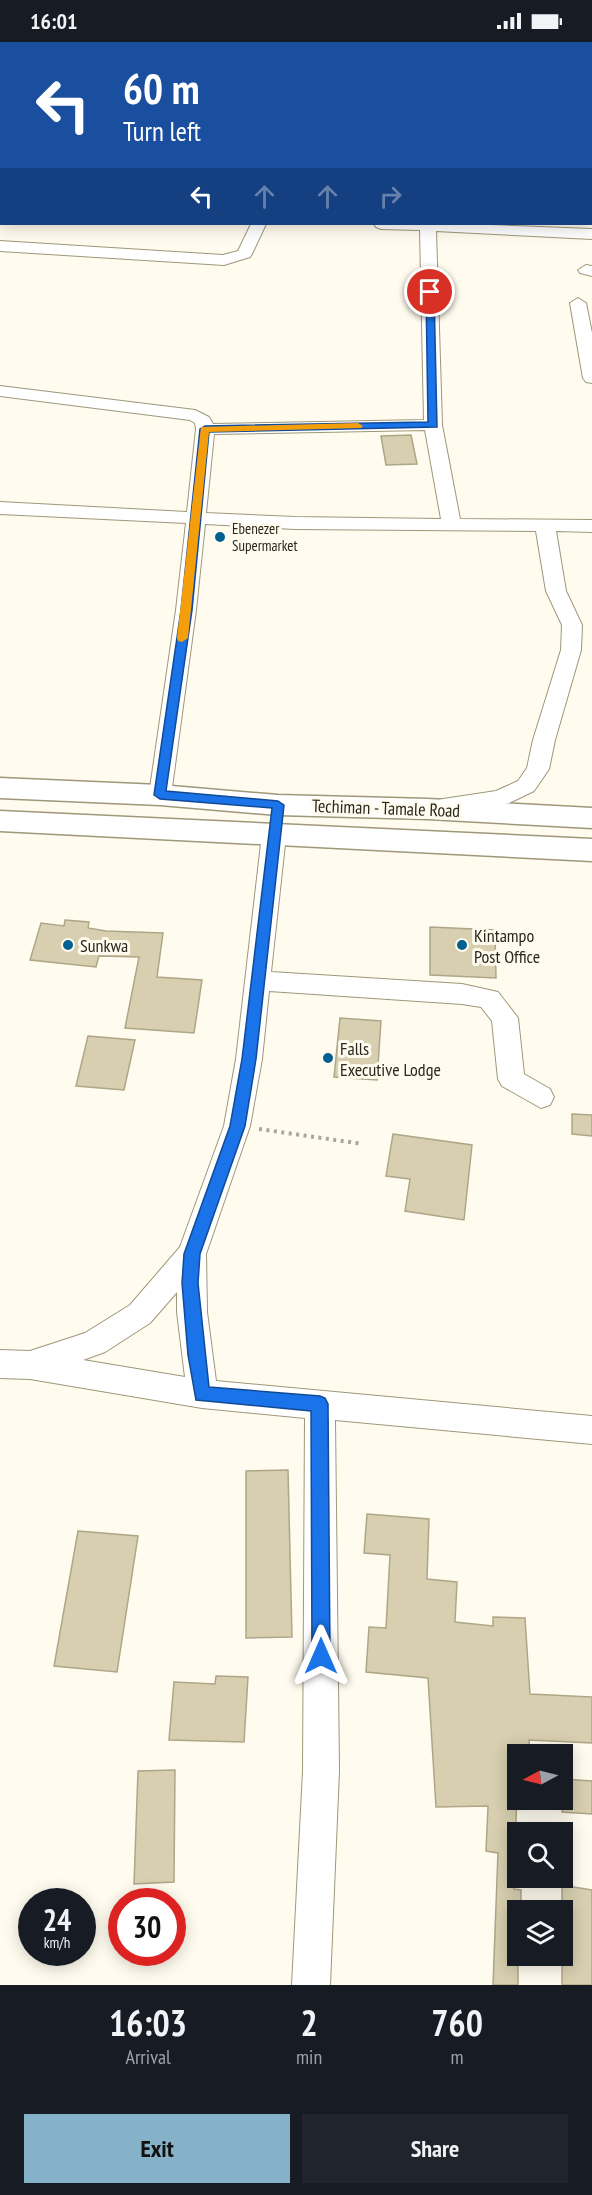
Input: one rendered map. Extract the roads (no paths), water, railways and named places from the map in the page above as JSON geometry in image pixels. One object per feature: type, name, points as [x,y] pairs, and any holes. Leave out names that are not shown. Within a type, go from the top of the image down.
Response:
[{"type":"highway","name":"Techiman - Tamale Road","points":[[0,788],[160,795],[278,805],[428,809],[592,818]]},
{"type":"highway","points":[[274,835],[278,805]]},
{"type":"highway","name":"Techiman - Tamale Road","points":[[0,821],[592,850]]},
{"type":"street","points":[[0,246],[224,260],[244,254],[258,225]]},
{"type":"street","points":[[452,525],[433,425],[428,225],[592,234]]},
{"type":"street","points":[[578,303],[592,378]]},
{"type":"street","points":[[0,391],[195,415],[203,421],[205,429],[186,610],[160,795]]},
{"type":"street","points":[[205,429],[433,425]]},
{"type":"street","points":[[0,508],[295,523],[592,526]]},
{"type":"street","points":[[428,809],[501,798],[526,786],[538,769],[544,740],[571,650],[572,625],[556,591],[545,526]]},
{"type":"street","points":[[202,1394],[192,1312],[190,1283],[192,1254],[237,1126],[249,1059],[274,835]]},
{"type":"street","points":[[257,981],[462,994],[489,999],[505,1018],[511,1079],[541,1097]]},
{"type":"street","points":[[30,1365],[94,1343],[140,1314],[192,1254]]},
{"type":"street","points":[[0,1364],[30,1365],[202,1394],[592,1430]]},
{"type":"street","points":[[311,1985],[321,1771],[320,1404]]},
{"type":"place","name":"Ebenezer Supermarket","points":[[220,537]]},
{"type":"place","name":"Sunkwa","points":[[68,945]]},
{"type":"place","name":"Kintampo Post Office","points":[[462,945]]},
{"type":"place","name":"Falls Executive Lodge","points":[[328,1058]]}]
